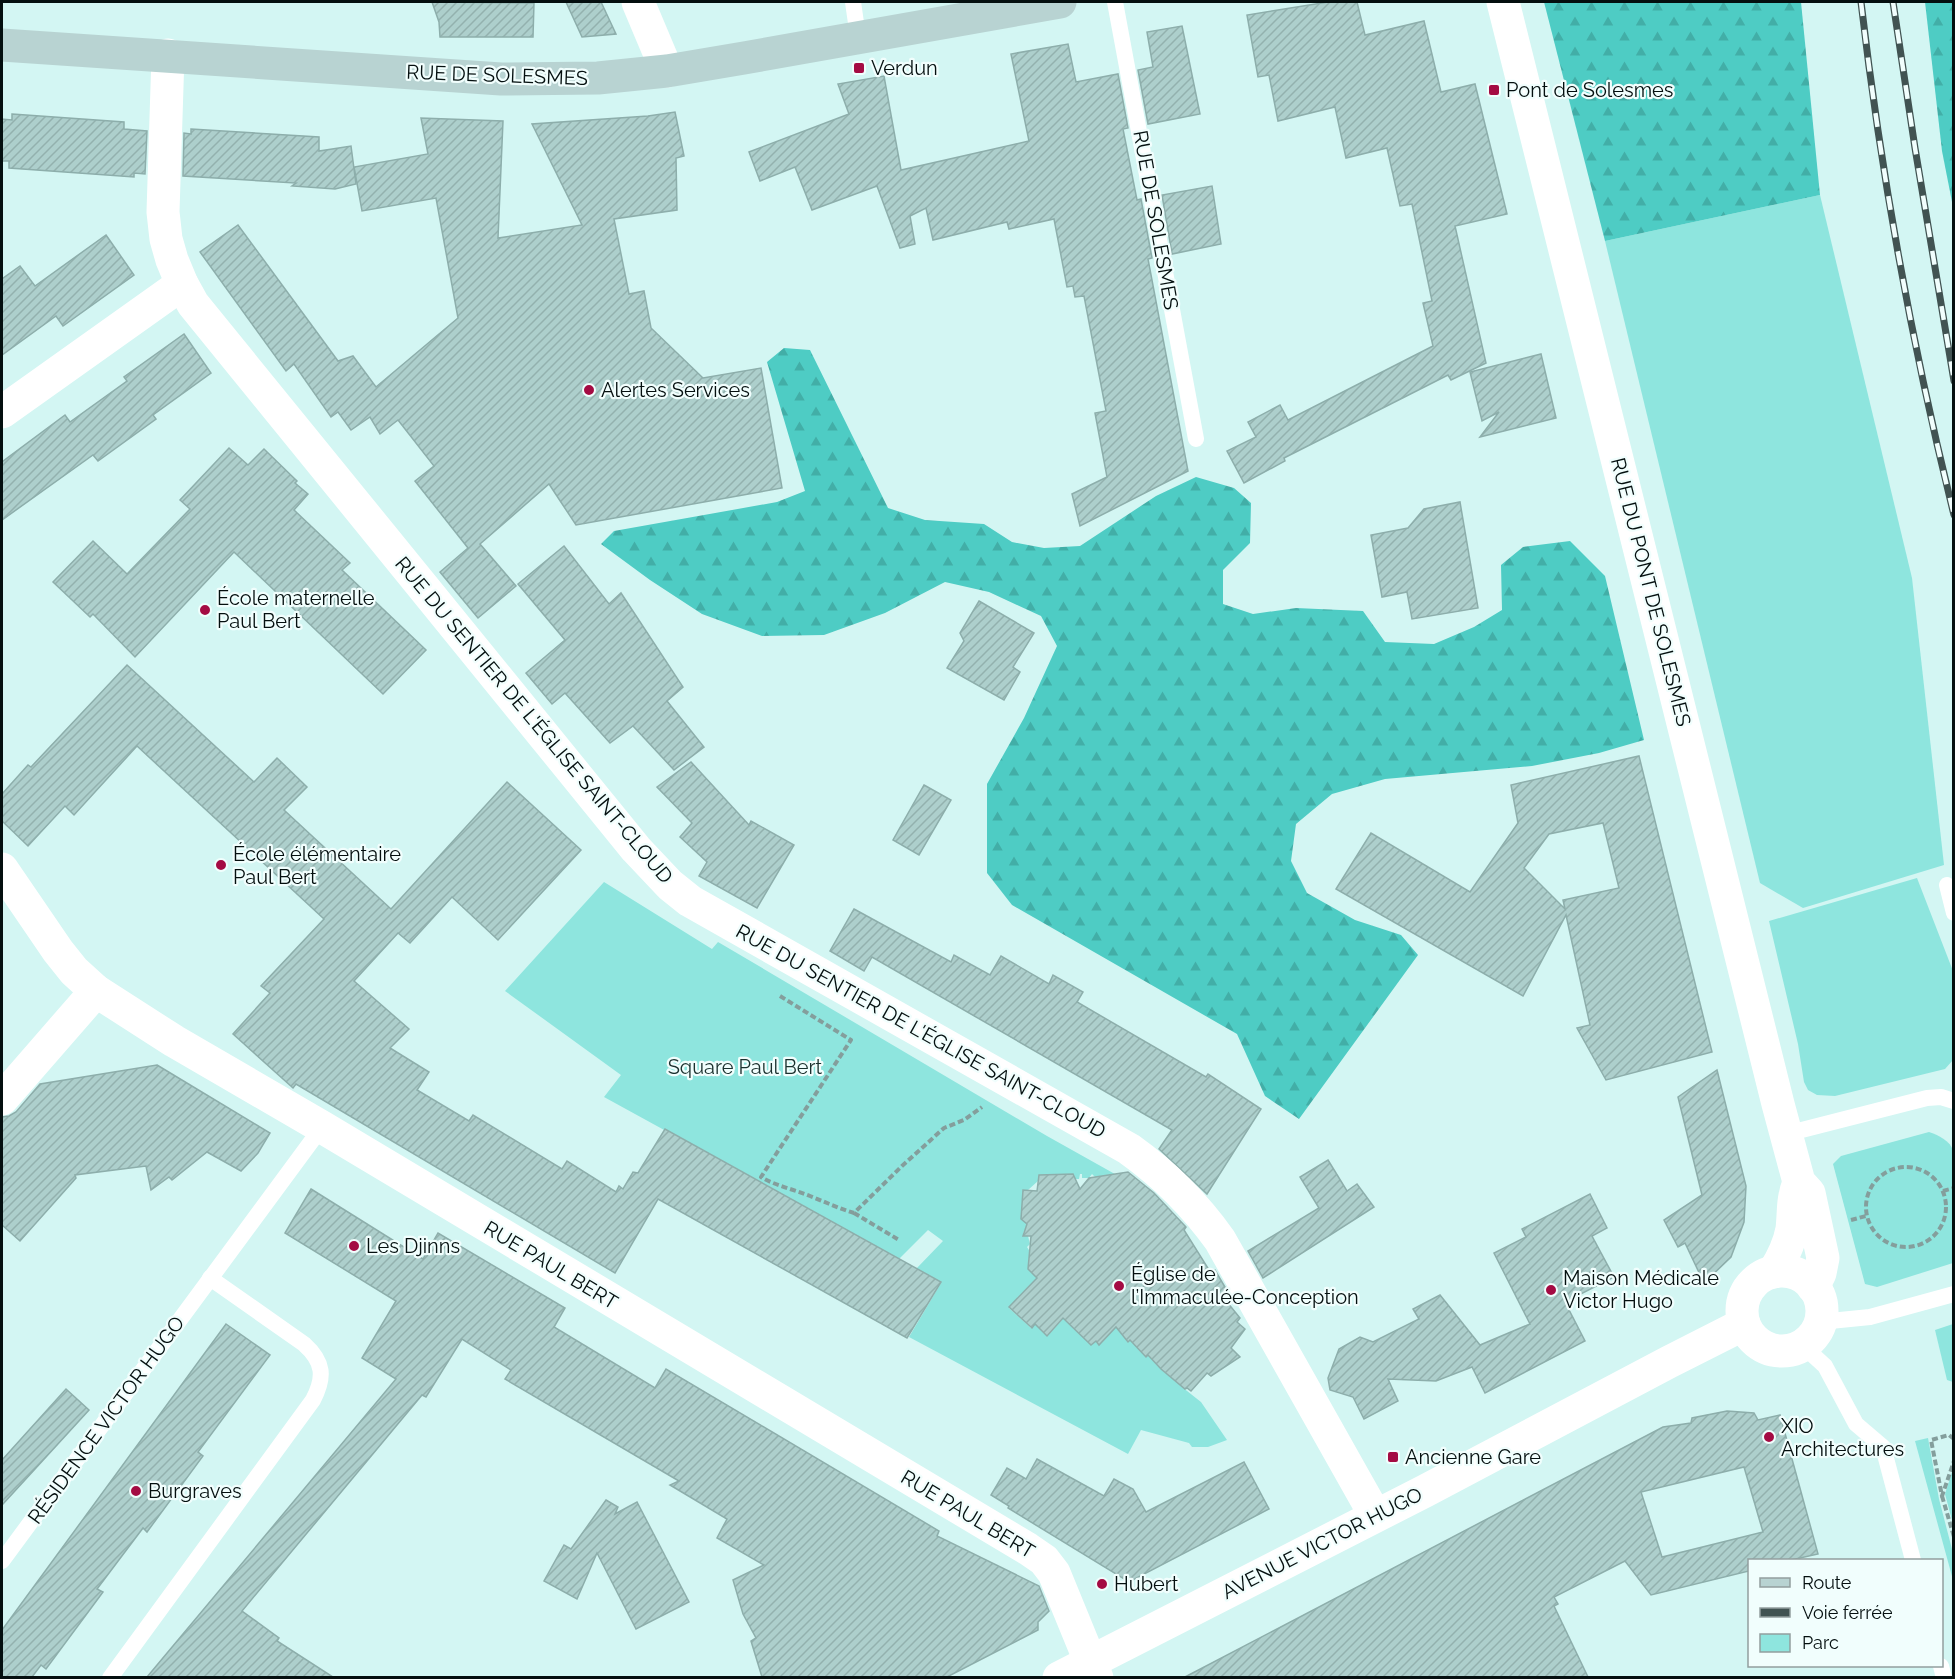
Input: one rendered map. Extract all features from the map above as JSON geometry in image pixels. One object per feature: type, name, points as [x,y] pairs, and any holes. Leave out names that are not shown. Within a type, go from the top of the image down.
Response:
[{"type":"main road","name":"RUE DE SOLESMES","points":[[2,45],[501,79],[598,78],[666,71],[1060,2]]},
{"type":"street","points":[[638,2],[666,71]]},
{"type":"street","name":"RUE DU PONT DE SOLESMES","points":[[1503,2],[1786,1134],[1799,1182],[1809,1193],[1823,1258],[1820,1273],[1813,1287]]},
{"type":"street","name":"RUE DU SENTIER DE L'ÉGLISE SAINT-CLOUD","points":[[168,55],[162,186],[163,212],[166,239],[172,260],[193,304],[636,849],[670,885],[690,901],[1129,1149],[1162,1176],[1204,1218],[1220,1240],[1375,1515]]},
{"type":"street","points":[[2,412],[182,284]]},
{"type":"street","name":"RUE PAUL BERT","points":[[2,869],[58,951],[74,971],[96,991],[174,1041],[322,1127],[1044,1560],[1054,1573],[1094,1669]]},
{"type":"street","points":[[2,1099],[96,991]]},
{"type":"street","name":"RUE DU PONT DE SOLESMES","points":[[1774,1272],[1787,1247],[1792,1229],[1793,1196],[1799,1182]]},
{"type":"street","points":[[1774,1272],[1796,1274],[1813,1287],[1820,1300],[1821,1314],[1811,1333],[1788,1350],[1772,1350],[1752,1338],[1744,1324],[1742,1310],[1745,1294],[1760,1278],[1774,1272]]},
{"type":"street","name":"AVENUE VICTOR HUGO","points":[[1059,1677],[1094,1669],[1375,1515],[1744,1324]]},
{"type":"lane","points":[[853,2],[858,37]]},
{"type":"lane","name":"RUE DE SOLESMES","points":[[1115,2],[1196,439]]},
{"type":"lane","points":[[1947,885],[1953,913]]},
{"type":"lane","points":[[1786,1134],[1910,1101],[1941,1097],[1953,1101]]},
{"type":"lane","name":"RÉSIDENCE VICTOR HUGO","points":[[2,1561],[322,1127]]},
{"type":"lane","points":[[110,1677],[313,1400],[318,1390],[321,1377],[320,1365],[314,1353],[210,1278]]},
{"type":"lane","points":[[1913,1559],[1883,1447],[1856,1424],[1825,1366],[1811,1333],[1953,1294]]},
{"type":"path","points":[[773,992],[851,1041],[761,1177],[771,1183],[854,1213],[899,1240]]},
{"type":"path","points":[[854,1213],[944,1128],[964,1120],[989,1101],[1005,1079]]},
{"type":"path","points":[[1905,1166],[1928,1173],[1943,1191],[1946,1204],[1945,1217],[1939,1229],[1930,1239],[1918,1245],[1905,1247],[1892,1245],[1871,1228],[1866,1216],[1865,1204],[1873,1182],[1882,1173],[1893,1168],[1905,1166]]},
{"type":"path","points":[[1943,1191],[1953,1188]]},
{"type":"path","points":[[1953,1439],[1949,1435],[1931,1440],[1953,1537]]},
{"type":"path","points":[[1942,1496],[1953,1461]]},
{"type":"green space","points":[[1544,2],[1801,2],[1820,195],[1605,241]]},
{"type":"green space","points":[[1925,2],[1953,2],[1953,207],[1942,151]]},
{"type":"green space","points":[[1820,195],[1912,578],[1944,865],[1803,908],[1760,883],[1605,241]]},
{"type":"green space","points":[[784,348],[810,350],[888,508],[925,520],[984,524],[1012,542],[1044,548],[1080,546],[1156,496],[1196,477],[1234,488],[1251,503],[1250,543],[1223,570],[1223,604],[1253,614],[1296,608],[1363,611],[1385,642],[1434,644],[1474,627],[1502,610],[1501,565],[1523,547],[1570,541],[1605,576],[1644,740],[1599,753],[1532,766],[1385,779],[1332,794],[1296,824],[1291,861],[1307,893],[1355,920],[1401,935],[1418,955],[1299,1119],[1265,1096],[1237,1034],[1012,905],[987,873],[987,784],[1024,718],[1057,646],[1041,616],[989,592],[945,582],[885,613],[824,635],[762,636],[702,614],[601,544],[614,531],[777,502],[805,491],[767,362]]},
{"type":"green space","points":[[1917,878],[1953,971],[1953,1060],[1945,1069],[1835,1096],[1817,1095],[1808,1090],[1804,1082],[1798,1044],[1769,921]]},
{"type":"green space","name":"Square Paul Bert","points":[[604,882],[712,949],[718,942],[1122,1178],[1096,1178],[1092,1174],[1089,1178],[1082,1178],[1080,1174],[1079,1179],[1039,1175],[1038,1181],[1028,1190],[1023,1190],[1029,1232],[1024,1231],[1023,1235],[1028,1236],[1030,1244],[1027,1247],[1034,1258],[1029,1258],[1028,1264],[1038,1273],[1035,1276],[1037,1278],[1009,1308],[1031,1328],[1035,1324],[1047,1336],[1062,1320],[1051,1308],[1054,1305],[1091,1345],[1096,1341],[1099,1345],[1113,1324],[1127,1335],[1128,1342],[1132,1338],[1146,1357],[1149,1354],[1164,1368],[1162,1370],[1165,1373],[1168,1370],[1182,1387],[1201,1402],[1227,1440],[1208,1447],[1192,1447],[1189,1443],[1141,1430],[1128,1454],[909,1337],[941,1283],[916,1269],[943,1241],[928,1230],[899,1259],[604,1097],[621,1075],[505,991]]},
{"type":"green space","points":[[1929,1132],[1947,1141],[1953,1151],[1953,1263],[1877,1287],[1865,1284],[1833,1164],[1841,1156]]},
{"type":"green space","points":[[1954,1324],[1953,1382],[1947,1380],[1935,1330]]},
{"type":"green space","points":[[1928,1438],[1939,1499],[1953,1553],[1953,1580],[1915,1441]]},
{"type":"green space","points":[[1953,1469],[1953,1524],[1945,1494]]},
{"type":"building","points":[[432,2],[534,3],[533,37],[440,37],[439,22]]},
{"type":"building","points":[[566,2],[601,2],[616,34],[582,37]]},
{"type":"building","points":[[1328,2],[1357,2],[1365,35],[1424,21],[1441,92],[1475,84],[1507,214],[1455,226],[1486,363],[1451,380],[1448,375],[1284,458],[1285,461],[1244,483],[1227,451],[1256,437],[1248,422],[1280,405],[1288,420],[1433,346],[1423,303],[1432,301],[1412,204],[1400,206],[1387,148],[1346,158],[1335,107],[1278,121],[1269,75],[1258,77],[1247,15]]},
{"type":"building","points":[[1182,26],[1200,114],[1148,124],[1138,70],[1153,67],[1147,32]]},
{"type":"building","points":[[1068,44],[1076,82],[1118,74],[1128,128],[1123,129],[1137,200],[1141,199],[1152,258],[1148,259],[1188,471],[1080,526],[1072,494],[1107,477],[1095,413],[1106,411],[1084,296],[1075,297],[1073,286],[1067,287],[1054,219],[1009,229],[1007,222],[933,240],[926,208],[910,216],[915,244],[900,248],[877,186],[812,210],[795,167],[760,181],[749,152],[849,114],[838,84],[884,76],[901,170],[1029,141],[1011,54]]},
{"type":"building","points":[[675,112],[684,156],[676,158],[677,210],[614,219],[629,294],[644,291],[651,328],[703,378],[761,368],[782,488],[576,525],[549,484],[480,544],[516,586],[478,618],[440,572],[468,548],[415,481],[434,466],[398,420],[380,434],[370,417],[351,430],[338,412],[331,417],[294,364],[286,371],[200,252],[238,225],[338,361],[353,356],[376,387],[458,318],[436,198],[362,211],[354,167],[428,154],[421,118],[503,121],[498,238],[582,225],[532,124]]},
{"type":"building","points":[[12,114],[124,122],[124,129],[147,131],[145,174],[134,173],[134,177],[9,168],[9,161],[2,161],[2,119],[12,120]]},
{"type":"building","points":[[191,129],[319,137],[319,151],[351,146],[356,184],[335,189],[292,186],[296,183],[183,176],[184,133],[191,134]]},
{"type":"building","points":[[1212,186],[1221,244],[1172,254],[1162,195]]},
{"type":"building","points":[[106,235],[134,275],[63,326],[56,316],[2,355],[2,279],[20,266],[35,286]]},
{"type":"building","points":[[184,334],[211,373],[153,415],[156,419],[98,461],[93,455],[2,520],[2,462],[65,415],[70,422],[127,381],[124,377]]},
{"type":"building","points":[[1541,354],[1556,418],[1480,437],[1499,412],[1482,421],[1470,372]]},
{"type":"building","points":[[229,448],[248,465],[264,449],[297,481],[295,483],[308,494],[294,510],[350,563],[342,570],[426,650],[383,694],[234,552],[135,657],[93,614],[90,617],[53,582],[93,541],[127,574],[190,509],[180,500]]},
{"type":"building","points":[[1460,502],[1478,608],[1412,619],[1407,592],[1382,597],[1371,535],[1408,528],[1424,509]]},
{"type":"building","points":[[564,546],[609,604],[621,593],[683,687],[667,701],[704,747],[674,770],[633,726],[610,743],[565,693],[552,704],[526,673],[565,640],[518,584]]},
{"type":"building","points":[[979,601],[1034,633],[1013,667],[1020,672],[1004,700],[947,668],[964,641],[960,633]]},
{"type":"building","points":[[127,665],[254,782],[277,758],[307,787],[284,810],[391,909],[507,782],[581,850],[498,940],[452,897],[410,943],[398,933],[354,981],[409,1029],[390,1048],[429,1072],[417,1090],[469,1121],[473,1115],[562,1169],[567,1161],[616,1192],[619,1186],[623,1189],[633,1172],[638,1173],[665,1129],[941,1282],[907,1338],[658,1199],[615,1273],[296,1084],[293,1088],[233,1034],[270,993],[261,986],[324,919],[137,746],[74,815],[65,806],[28,846],[2,821],[2,794],[28,765],[31,767]]},
{"type":"building","points":[[1639,756],[1712,1052],[1606,1080],[1577,1028],[1590,1025],[1566,915],[1523,996],[1336,889],[1371,833],[1470,892],[1518,823],[1511,785]],"holes":[[[1603,823],[1619,888],[1563,900],[1565,909],[1524,868],[1549,834]]]},
{"type":"building","points":[[691,762],[749,825],[751,821],[794,845],[757,908],[699,876],[707,862],[680,837],[692,823],[657,787]]},
{"type":"building","points":[[924,785],[951,800],[919,855],[893,840]]},
{"type":"building","points":[[854,909],[951,962],[954,955],[990,975],[1001,956],[1049,984],[1053,975],[1083,992],[1077,1002],[1206,1077],[1208,1074],[1261,1109],[1207,1194],[1159,1149],[1172,1130],[872,957],[864,971],[830,951]]},
{"type":"building","points":[[157,1065],[270,1133],[258,1153],[241,1171],[207,1152],[172,1180],[169,1177],[151,1190],[146,1166],[75,1175],[76,1178],[20,1241],[2,1225],[2,1117],[16,1112],[40,1084]]},
{"type":"building","points":[[1717,1070],[1746,1186],[1744,1222],[1731,1257],[1704,1283],[1685,1243],[1678,1247],[1664,1220],[1702,1195],[1678,1097]]},
{"type":"building","points":[[1328,1160],[1347,1191],[1357,1184],[1374,1207],[1263,1278],[1248,1251],[1319,1208],[1300,1177]]},
{"type":"building","name":"Église de l’Immaculée-Conception","points":[[1128,1172],[1154,1193],[1186,1227],[1184,1230],[1211,1273],[1215,1270],[1232,1299],[1227,1302],[1240,1318],[1237,1322],[1245,1329],[1231,1348],[1240,1357],[1211,1376],[1207,1373],[1191,1391],[1185,1389],[1161,1369],[1148,1355],[1146,1357],[1130,1340],[1128,1342],[1116,1327],[1099,1345],[1096,1341],[1091,1345],[1063,1318],[1047,1336],[1035,1324],[1032,1328],[1009,1307],[1037,1278],[1028,1269],[1031,1236],[1023,1236],[1027,1224],[1021,1219],[1023,1190],[1037,1191],[1039,1175],[1073,1174],[1080,1189],[1089,1178]]},
{"type":"building","points":[[311,1189],[423,1259],[438,1233],[565,1308],[554,1327],[655,1388],[666,1369],[939,1531],[937,1536],[1039,1586],[1049,1611],[1038,1622],[1038,1630],[947,1677],[762,1677],[751,1641],[756,1638],[743,1614],[733,1580],[764,1565],[717,1538],[727,1519],[670,1485],[679,1481],[505,1379],[511,1370],[462,1339],[426,1397],[422,1395],[242,1611],[279,1638],[277,1641],[333,1677],[147,1677],[396,1379],[362,1358],[396,1301],[285,1233]]},
{"type":"building","points":[[1590,1194],[1607,1228],[1592,1236],[1614,1277],[1565,1302],[1585,1341],[1485,1393],[1472,1367],[1436,1381],[1388,1379],[1398,1401],[1364,1419],[1353,1397],[1330,1390],[1328,1378],[1339,1349],[1360,1337],[1373,1342],[1419,1319],[1413,1309],[1440,1295],[1480,1345],[1530,1324],[1494,1253],[1526,1237],[1522,1229]]},
{"type":"building","name":"Burgraves","points":[[226,1324],[270,1355],[198,1452],[203,1456],[147,1532],[143,1528],[97,1589],[103,1592],[46,1669],[41,1665],[32,1677],[2,1677],[2,1630]]},
{"type":"building","points":[[66,1389],[89,1410],[2,1505],[2,1460]]},
{"type":"building","points":[[1727,1411],[1754,1413],[1758,1420],[1780,1415],[1818,1554],[1796,1559],[1748,1559],[1748,1571],[1651,1595],[1625,1561],[1554,1597],[1558,1604],[1554,1606],[1588,1677],[1185,1677],[1663,1427],[1691,1423],[1692,1418]],"holes":[[[1744,1467],[1763,1532],[1662,1557],[1641,1492]]]},
{"type":"building","points":[[1037,1459],[1104,1496],[1114,1479],[1133,1489],[1146,1512],[1244,1462],[1269,1509],[1129,1582],[1008,1508],[1009,1506],[991,1495],[1007,1468],[1026,1479]]},
{"type":"building","points":[[606,1500],[618,1507],[615,1514],[637,1502],[689,1602],[636,1629],[597,1553],[577,1599],[544,1581],[564,1545],[571,1549]]},
{"type":"railway","points":[[1861,2],[1878,131],[1899,260],[1954,515]]},
{"type":"railway","points":[[1893,2],[1954,381]]},
{"type":"place","name":"Verdun","points":[[859,68]]},
{"type":"place","name":"Pont de Solesmes","points":[[1494,90]]},
{"type":"place","name":"Alertes Services","points":[[589,390]]},
{"type":"place","name":"École maternelle Paul Bert","points":[[205,610]]},
{"type":"place","name":"École élémentaire Paul Bert","points":[[221,865]]},
{"type":"place","name":"Les Djinns","points":[[354,1246]]},
{"type":"place","name":"Église de l’Immaculée-Conception","points":[[1119,1286]]},
{"type":"place","name":"Maison Médicale Victor Hugo","points":[[1551,1290]]},
{"type":"place","name":"XIO Architectures","points":[[1769,1437]]},
{"type":"place","name":"Ancienne Gare","points":[[1393,1457]]},
{"type":"place","name":"Burgraves","points":[[136,1491]]},
{"type":"place","name":"Hubert","points":[[1102,1584]]}]
